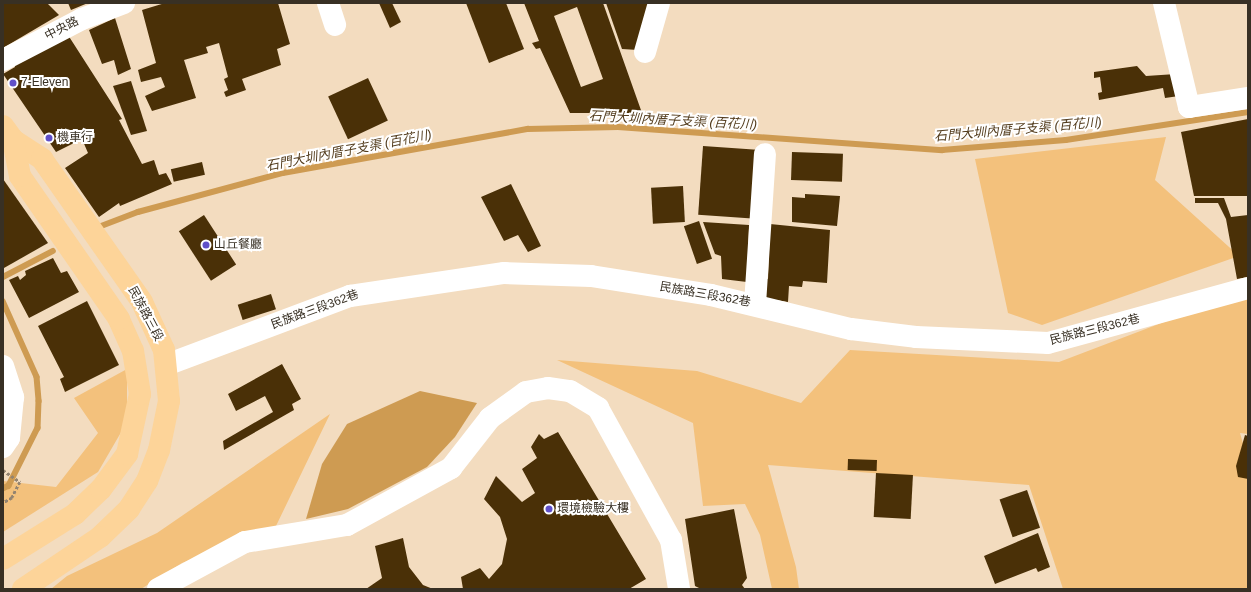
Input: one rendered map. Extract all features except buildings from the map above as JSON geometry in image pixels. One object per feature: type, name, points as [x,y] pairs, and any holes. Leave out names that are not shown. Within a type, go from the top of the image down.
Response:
[{"type":"main road","name":"民族路三段","points":[[6,137],[42,159],[100,239],[142,302],[158,334],[166,365],[169,400],[160,450],[147,481],[129,509],[100,537],[23,589]]},
{"type":"main road","name":"民族路三段","points":[[3,559],[75,514],[101,489],[126,454],[140,394],[134,350],[119,318],[20,176],[6,137]]},
{"type":"street","name":"中央路","points":[[3,60],[82,19],[124,3]]},
{"type":"street","points":[[328,3],[335,25]]},
{"type":"street","points":[[645,52],[659,3]]},
{"type":"street","points":[[1164,3],[1189,107],[1248,98]]},
{"type":"street","points":[[755,304],[765,154]]},
{"type":"street","name":"民族路三段362巷","points":[[166,365],[350,296],[504,273],[591,276],[755,304],[850,329],[916,337],[1048,343],[1248,288]]},
{"type":"street","points":[[3,366],[13,397],[9,438],[3,447]]},
{"type":"street","points":[[158,589],[245,542],[347,526],[450,468],[490,418],[526,392],[548,388],[570,391],[598,408],[671,540],[679,589]]},
{"type":"path","points":[[3,470],[7,475],[20,482],[12,498],[3,503]]},
{"type":"shaded area","points":[[1166,137],[1155,180],[1239,256],[1042,325],[1008,313],[975,159]]},
{"type":"shaded area","points":[[1235,295],[1248,298],[1248,434],[1240,433],[1248,461],[1248,589],[1063,589],[1029,485],[768,465],[796,567],[799,589],[772,589],[760,535],[745,504],[703,506],[693,423],[557,360],[697,371],[801,403],[850,350],[1059,362]]},
{"type":"shaded area","points":[[127,369],[127,422],[98,472],[3,532],[3,481],[56,487],[98,433],[74,398]]},
{"type":"shaded area","points":[[420,391],[477,403],[455,437],[427,467],[348,509],[306,519],[322,464],[347,424]]},
{"type":"shaded area","points":[[330,414],[276,526],[182,563],[141,589],[51,589],[67,576],[157,533]]},
{"type":"waterway","name":"石門大圳內厝子支渠 (百花川)","points":[[96,228],[138,212],[283,173],[528,129],[618,127],[942,150],[1066,140],[1248,112]]},
{"type":"waterway","name":"石門大圳內厝子支渠 (百花川)","points":[[3,277],[53,251]]},
{"type":"waterway","points":[[3,301],[37,377],[39,401],[38,428],[9,486],[3,489]]},
{"type":"place","name":"7-Eleven","points":[[13,83]]},
{"type":"place","name":"機車行","points":[[49,138]]},
{"type":"place","name":"山丘餐廳","points":[[206,245]]},
{"type":"place","name":"環境檢驗大樓","points":[[549,509]]}]
